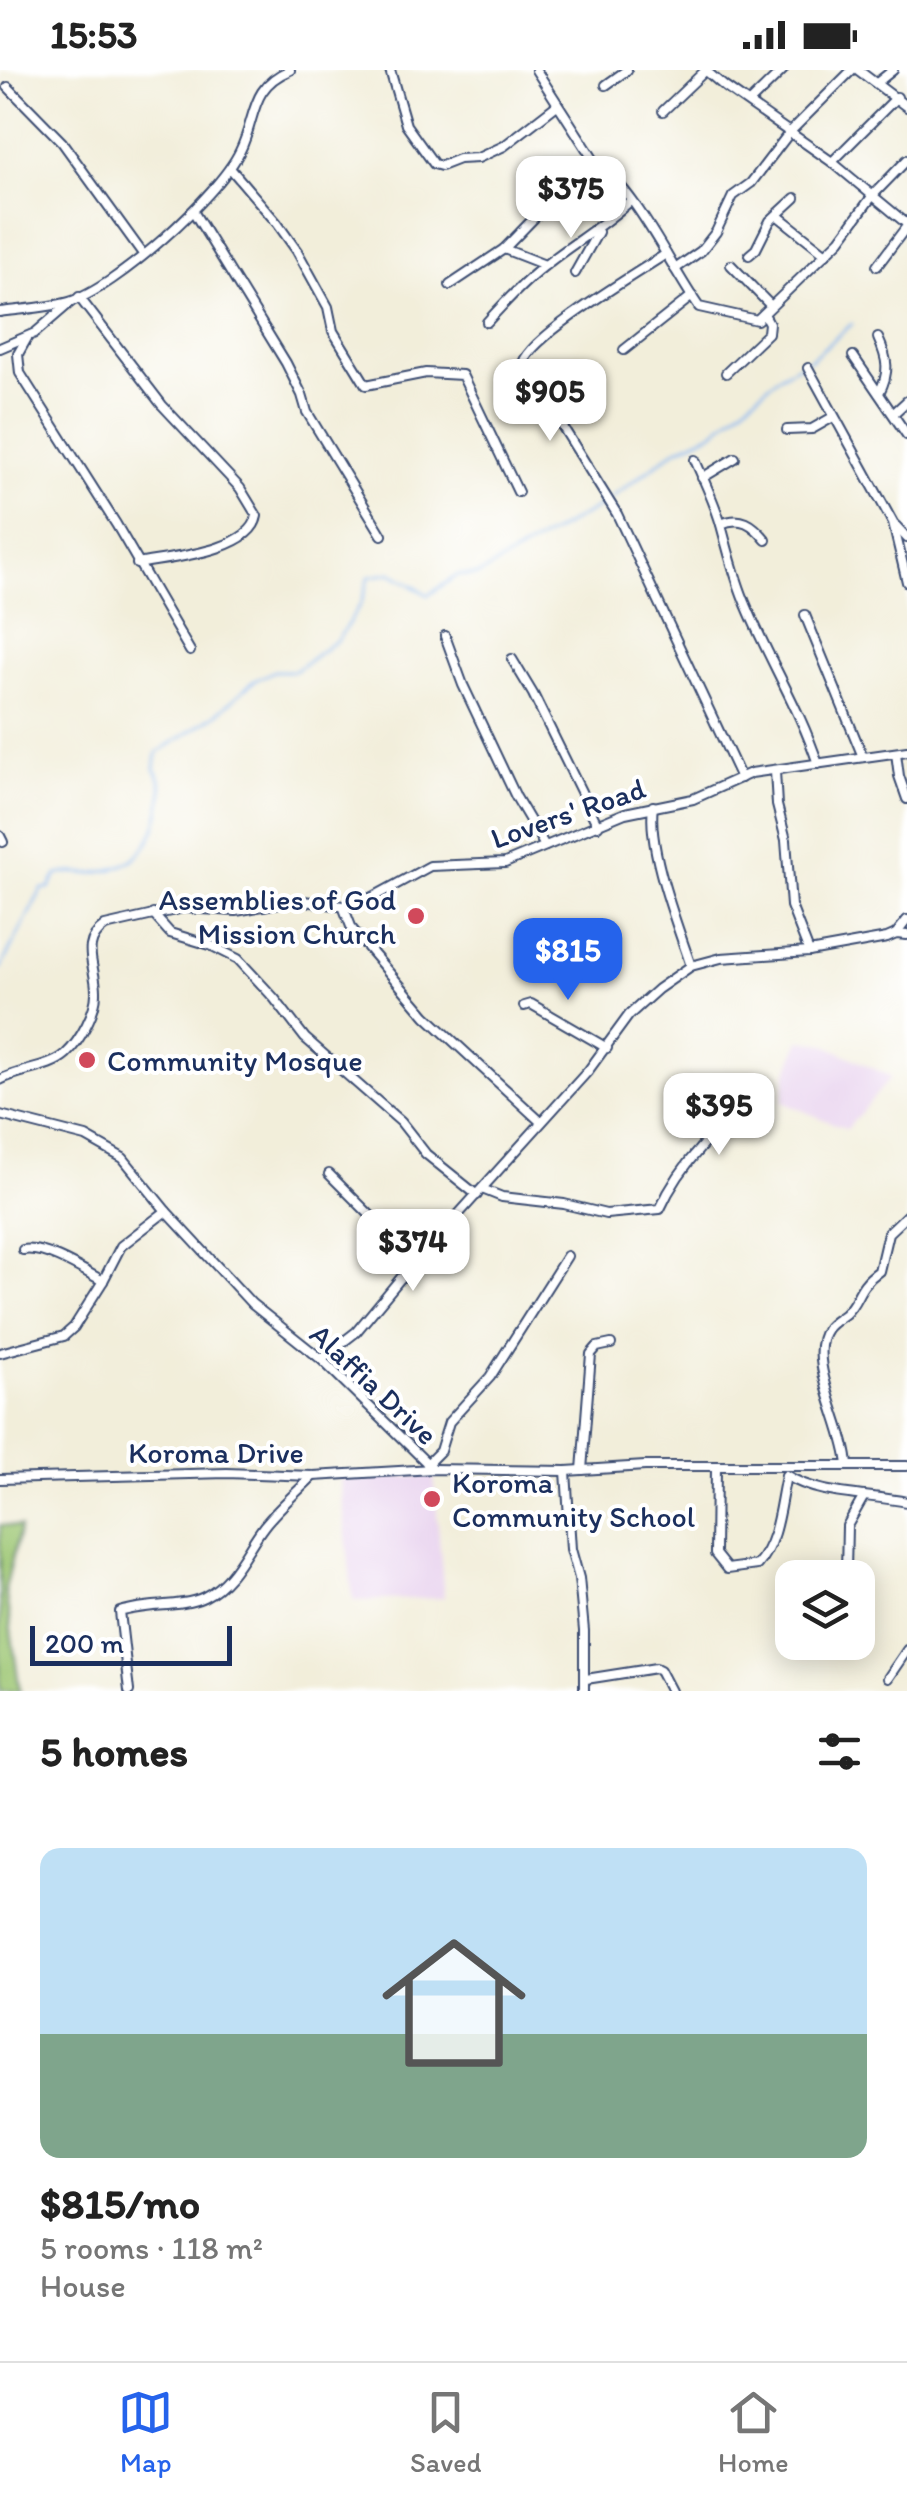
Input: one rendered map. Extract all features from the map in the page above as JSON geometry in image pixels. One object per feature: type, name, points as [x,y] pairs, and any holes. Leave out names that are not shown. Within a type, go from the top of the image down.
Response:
[{"type":"street","points":[[0,348],[27,338],[75,299],[104,283],[206,200],[240,152],[258,96],[266,84],[290,70]]},
{"type":"street","points":[[390,70],[406,125],[434,164],[441,166],[459,159],[478,158],[504,146],[557,105]]},
{"type":"street","points":[[536,70],[596,162],[630,201],[699,307],[722,313],[757,320],[826,254],[907,160]]},
{"type":"street","points":[[606,86],[627,70]]},
{"type":"street","points":[[663,111],[705,70],[832,162],[907,225],[877,266]]},
{"type":"street","points":[[750,104],[783,70]]},
{"type":"street","points":[[675,269],[711,240],[733,196],[751,183],[790,132],[855,70],[878,82],[907,106]]},
{"type":"street","points":[[878,82],[893,70]]},
{"type":"street","points":[[8,87],[62,142],[143,254]]},
{"type":"street","points":[[832,162],[897,96]]},
{"type":"street","points":[[450,286],[504,249],[539,213],[592,182],[596,162]]},
{"type":"street","points":[[230,168],[297,251],[328,307],[333,331],[366,386],[426,373],[462,375],[518,492]]},
{"type":"street","points":[[749,255],[770,221],[795,198]]},
{"type":"street","points":[[487,322],[513,292],[601,228],[630,201]]},
{"type":"street","points":[[193,211],[286,364],[307,412],[382,534]]},
{"type":"street","points":[[778,216],[826,254]]},
{"type":"street","points":[[575,273],[601,228]]},
{"type":"street","points":[[504,249],[545,266]]},
{"type":"street","points":[[666,254],[558,327],[524,357],[523,363],[617,514],[741,778]]},
{"type":"street","points":[[730,265],[771,306]]},
{"type":"street","points":[[624,350],[692,296]]},
{"type":"street","points":[[0,312],[75,299]]},
{"type":"street","points":[[75,299],[162,405],[240,488],[256,516],[255,525],[246,533],[212,550],[137,564]]},
{"type":"street","points":[[726,372],[768,333],[764,314]]},
{"type":"street","points":[[27,338],[18,354],[20,374],[116,524],[190,651]]},
{"type":"street","points":[[878,338],[888,368],[879,393]]},
{"type":"street","points":[[853,356],[907,435]]},
{"type":"street","points":[[808,368],[893,523],[907,538]]},
{"type":"street","points":[[894,414],[907,400]]},
{"type":"street","points":[[788,430],[812,428],[833,418]]},
{"type":"street","points":[[702,478],[735,458]]},
{"type":"street","points":[[695,460],[721,524],[740,592],[818,764]]},
{"type":"street","points":[[721,524],[736,519],[753,524],[766,540]]},
{"type":"street","points":[[893,523],[907,582]]},
{"type":"street","points":[[805,616],[863,758]]},
{"type":"street","points":[[445,636],[463,685],[544,846]]},
{"type":"street","points":[[512,658],[598,826]]},
{"type":"street","name":"Lovers' Road","points":[[0,1080],[56,1061],[72,1048],[96,998],[89,952],[95,933],[105,926],[184,908],[236,911],[296,900],[344,906],[372,897],[430,866],[496,864],[625,813],[693,799],[741,778],[907,751]]},
{"type":"street","points":[[896,753],[907,799]]},
{"type":"street","points":[[775,771],[791,906],[809,952]]},
{"type":"street","points":[[653,806],[657,853],[691,966]]},
{"type":"street","points":[[344,906],[352,929],[426,1016],[542,1122]]},
{"type":"street","points":[[152,914],[170,933],[210,944],[238,959],[305,1038],[400,1122],[426,1154],[480,1192],[606,1214],[660,1209],[670,1189],[712,1136],[762,1094]]},
{"type":"street","points":[[322,1359],[356,1332],[607,1048],[630,1015],[658,990],[691,966],[721,958],[809,952],[887,938],[896,934],[907,920]]},
{"type":"street","points":[[896,934],[907,935]]},
{"type":"street","points":[[524,1006],[531,1004],[607,1048]]},
{"type":"street","name":"Alaffia Drive","points":[[0,1114],[66,1131],[111,1150],[134,1168],[166,1211],[252,1304],[322,1359],[430,1467],[566,1471],[907,1466]]},
{"type":"street","points":[[328,1174],[417,1262]]},
{"type":"street","points":[[0,1354],[64,1336],[104,1282],[121,1246],[166,1211]]},
{"type":"street","points":[[848,1466],[847,1445],[827,1391],[819,1347],[826,1330],[846,1314],[865,1280],[879,1271],[888,1234],[907,1216]]},
{"type":"street","points":[[23,1250],[34,1248],[78,1265],[104,1282]]},
{"type":"street","points":[[430,1467],[450,1422],[490,1377],[567,1256]]},
{"type":"street","points":[[582,1470],[591,1354],[597,1347],[611,1344]]},
{"type":"street","points":[[716,1467],[715,1554],[726,1570],[757,1566],[766,1556],[786,1465]]},
{"type":"street","name":"Koroma Drive","points":[[0,1479],[227,1472],[313,1476],[430,1467]]},
{"type":"street","points":[[566,1471],[571,1550],[579,1578],[584,1691]]},
{"type":"street","points":[[128,1691],[120,1612],[142,1605],[182,1603],[204,1597],[228,1579],[264,1526],[313,1476]]},
{"type":"street","points":[[786,1476],[864,1496],[907,1502]]},
{"type":"street","points":[[846,1560],[847,1526],[864,1496]]},
{"type":"street","points":[[888,1678],[907,1650]]},
{"type":"street","points":[[586,1679],[656,1668],[671,1691]]},
{"type":"shaded area","points":[[800,1040],[824,1044],[891,1077],[847,1129],[782,1102],[787,1073]]},
{"type":"shaded area","points":[[434,1476],[444,1598],[353,1601],[340,1479]]},
{"type":"green space","points":[[0,1525],[20,1527],[5,1589],[20,1691],[0,1691]]},
{"type":"waterway","points":[[611,498],[677,449],[712,433],[782,374],[812,358],[852,324]]},
{"type":"waterway","points":[[0,969],[42,889],[49,888],[57,875],[108,870],[130,861],[145,847],[156,827],[161,802],[161,785],[155,769],[157,753],[218,713],[254,681],[274,671],[295,671],[338,639],[361,604],[369,577],[391,573],[428,595],[458,575],[478,575],[605,503]]},
{"type":"place","name":"Assemblies of God Mission Church","points":[[416,916]]},
{"type":"place","name":"Community Mosque","points":[[87,1060]]},
{"type":"place","name":"Koroma Community School","points":[[432,1499]]}]
